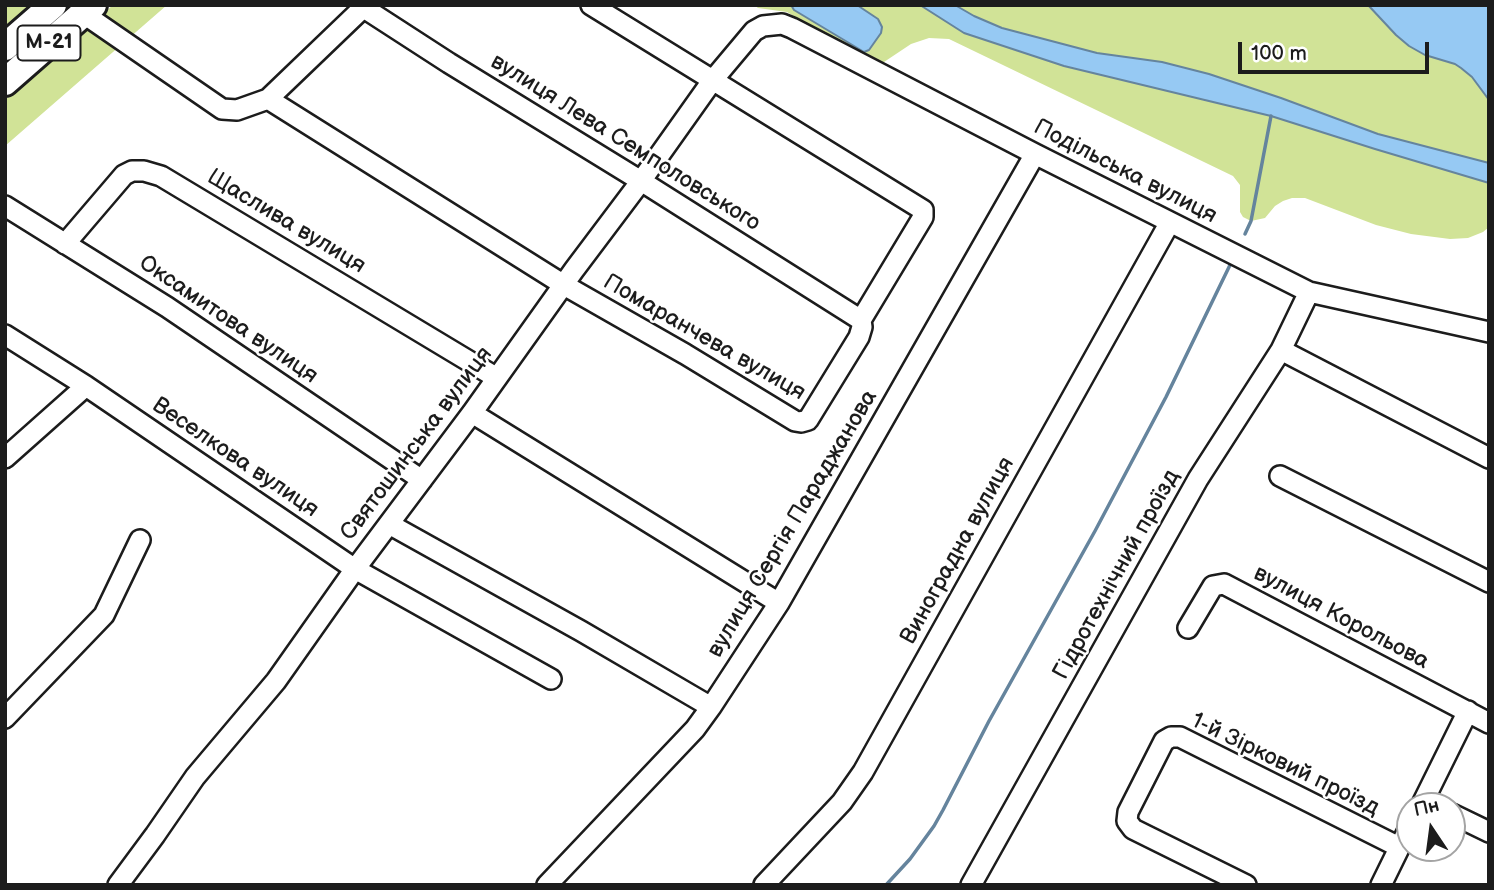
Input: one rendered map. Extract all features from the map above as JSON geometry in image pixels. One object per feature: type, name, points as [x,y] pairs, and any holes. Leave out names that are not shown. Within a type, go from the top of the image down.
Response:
[{"type":"highway","name":"М-21","points":[[5,47],[54,5]]},
{"type":"highway","name":"М-21","points":[[5,82],[88,9]]},
{"type":"street","points":[[591,5],[712,81]]},
{"type":"street","points":[[88,9],[222,109],[237,110],[268,99],[365,6]]},
{"type":"street","name":"вулиця Лева Семполовського","points":[[365,6],[449,63],[861,320]]},
{"type":"street","name":"Подільська вулиця","points":[[754,31],[773,24],[792,28],[1308,292],[1489,332]]},
{"type":"street","name":"Святошинська вулиця","points":[[118,885],[195,776],[276,681],[712,81],[754,31]]},
{"type":"street","name":"Помаранчева вулиця","points":[[268,99],[564,285],[795,421],[801,422],[808,420],[859,337],[862,331],[861,320],[923,217],[923,210],[712,81]]},
{"type":"street","name":"вулиця Сергія Параджанова","points":[[547,885],[695,729],[711,707],[779,603],[1035,153]]},
{"type":"street","name":"Щаслива вулиця","points":[[65,244],[124,175],[132,171],[144,171],[162,176],[497,377]]},
{"type":"street","name":"Оксамитова вулиця","points":[[5,206],[167,307],[422,480]]},
{"type":"street","name":"Виноградна вулиця","points":[[764,885],[842,802],[863,772],[1170,222]]},
{"type":"street","name":"Гідротехнічний проїзд","points":[[971,885],[1198,479],[1280,350],[1308,292]]},
{"type":"street","name":"Веселкова вулиця","points":[[5,335],[86,386],[355,569],[551,679]]},
{"type":"street","points":[[1280,350],[1489,458]]},
{"type":"street","points":[[5,458],[86,386]]},
{"type":"street","points":[[472,413],[779,603]]},
{"type":"street","points":[[1280,476],[1489,582]]},
{"type":"street","points":[[389,524],[711,707]]},
{"type":"street","points":[[5,718],[104,615],[140,540]]},
{"type":"street","name":"вулиця Корольова","points":[[1188,628],[1213,586],[1224,584],[1489,723]]},
{"type":"street","points":[[1432,792],[1468,711]]},
{"type":"street","name":"1-й Зірковий проїзд","points":[[1246,885],[1133,829],[1127,821],[1128,812],[1164,741],[1171,737],[1180,737],[1396,845]]},
{"type":"street","points":[[1466,821],[1489,832]]},
{"type":"street","points":[[1381,885],[1396,853]]},
{"type":"green space","points":[[5,5],[35,5],[5,31]]},
{"type":"green space","points":[[113,5],[167,5],[5,146],[5,100]]},
{"type":"green space","points":[[754,5],[920,5],[964,33],[1064,66],[1271,116],[1489,183],[1489,227],[1468,238],[1450,239],[1411,234],[1376,225],[1305,198],[1283,201],[1265,218],[1251,221],[1240,212],[1240,185],[1233,176],[949,39],[929,38],[911,44],[878,66],[787,12],[758,8]]},
{"type":"green space","points":[[955,5],[1368,5],[1409,46],[1425,55],[1455,64],[1472,77],[1489,100],[1489,163],[1378,134],[1209,74],[1162,62],[1097,53],[1002,28]]},
{"type":"water","points":[[791,5],[857,5],[878,19],[882,27],[881,33],[869,50],[864,52],[794,10]]},
{"type":"water","points":[[920,5],[955,5],[1002,28],[1097,53],[1162,62],[1209,74],[1378,134],[1489,163],[1489,183],[1271,116],[1064,66],[964,33]]},
{"type":"water","points":[[1368,5],[1489,5],[1489,100],[1472,77],[1461,68],[1409,46]]},
{"type":"waterway","points":[[1245,234],[1251,221],[1271,116]]},
{"type":"waterway","points":[[886,885],[910,859],[943,810],[1166,397],[1230,265]]}]
